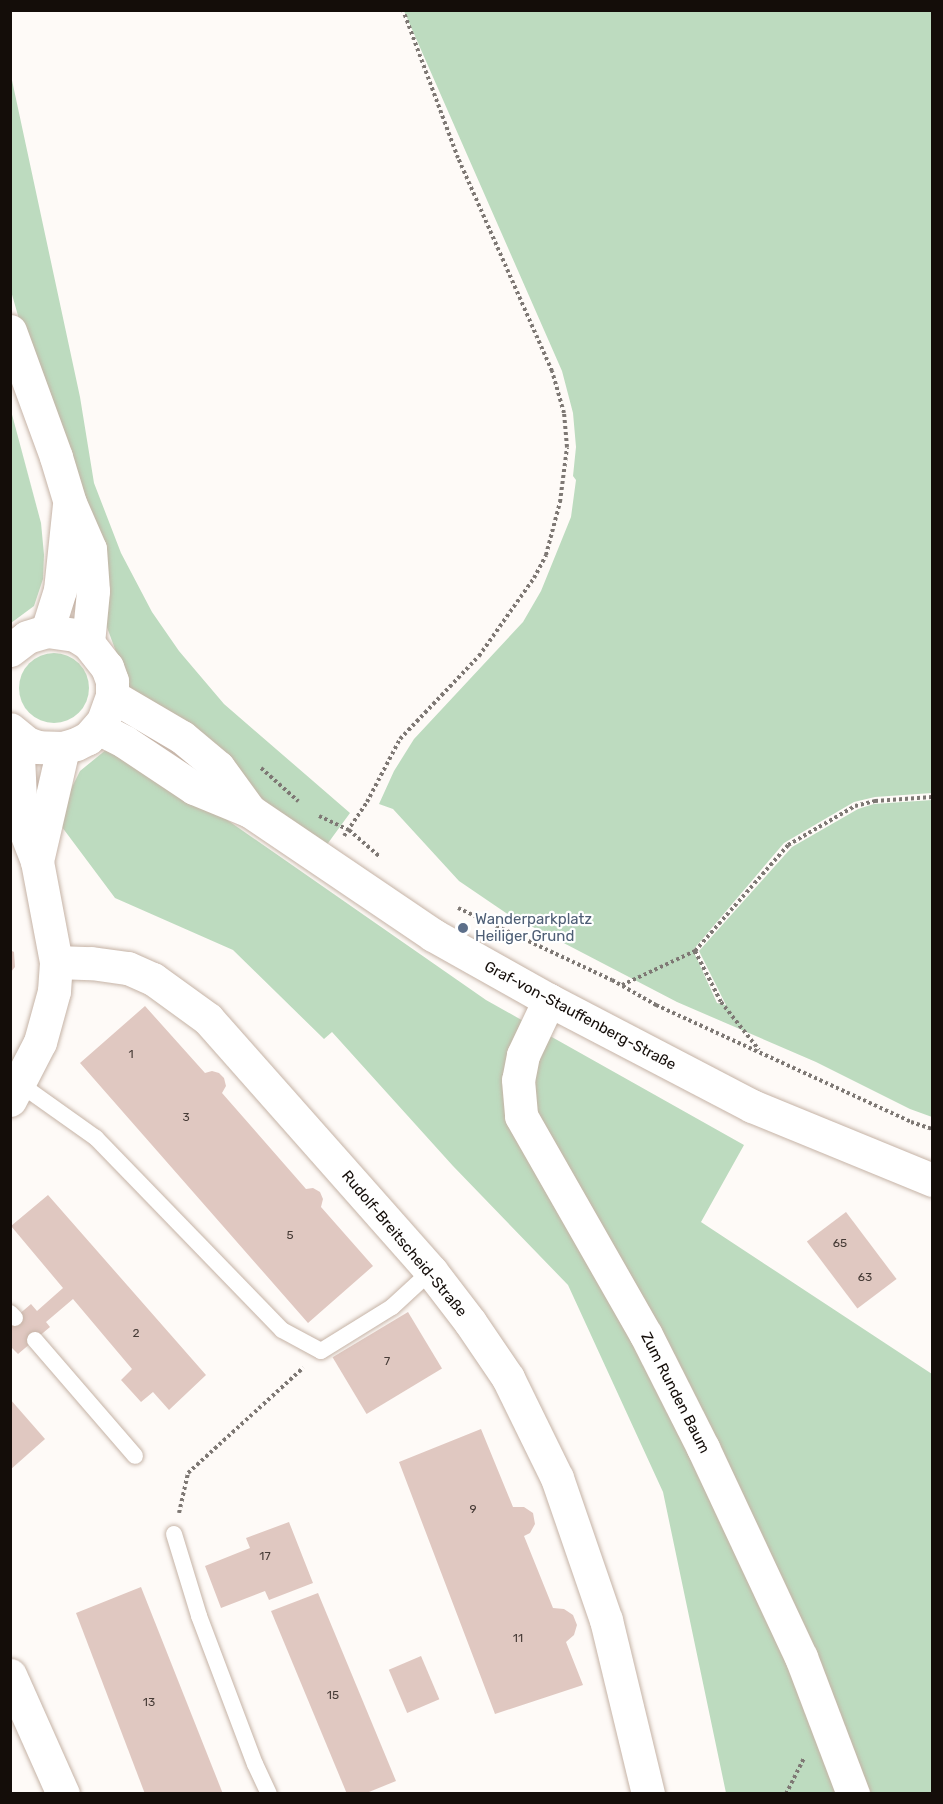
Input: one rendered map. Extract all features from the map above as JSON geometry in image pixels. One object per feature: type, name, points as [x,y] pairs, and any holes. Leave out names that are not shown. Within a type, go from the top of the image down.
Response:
[{"type":"street","points":[[10,331],[57,457],[70,503],[90,549],[93,591],[88,643]]},
{"type":"street","points":[[47,631],[60,590],[70,503]]},
{"type":"street","points":[[11,649],[27,637],[47,631],[75,635],[88,643],[107,667],[112,681],[112,696],[108,713],[88,738],[63,748],[38,747],[14,732]]},
{"type":"street","name":"Graf-von-Stauffenberg-Straße","points":[[112,696],[182,737],[218,767],[250,812]]},
{"type":"street","name":"Graf-von-Stauffenberg-Straße","points":[[98,728],[125,742],[194,788],[250,812],[441,939],[549,1000],[752,1106],[933,1180]]},
{"type":"street","points":[[14,732],[21,820],[37,861],[56,962],[54,991],[43,1033],[15,1092]]},
{"type":"street","points":[[37,861],[63,748]]},
{"type":"street","name":"Rudolf-Breitscheid-Straße","points":[[56,962],[91,963],[128,968],[153,979],[208,1019],[431,1271],[508,1378],[557,1478],[606,1620],[648,1794]]},
{"type":"street","name":"Zum Runden Baum","points":[[549,1000],[523,1055],[518,1080],[521,1116],[646,1335],[703,1448],[801,1657],[853,1794]]},
{"type":"street","points":[[10,1675],[63,1794]]},
{"type":"lane","points":[[15,1092],[96,1138],[282,1330],[321,1351],[392,1307],[431,1271]]},
{"type":"lane","points":[[35,1340],[135,1456]]},
{"type":"lane","points":[[174,1534],[203,1626],[255,1764],[269,1794]]},
{"type":"path","points":[[386,863],[349,830],[400,739],[480,656],[534,578],[546,555],[560,502],[567,447],[564,414],[552,371],[458,158],[402,10]]},
{"type":"path","points":[[621,985],[695,951],[788,845],[855,806],[875,801],[933,797]]},
{"type":"path","points":[[449,904],[621,985],[656,1005],[933,1130]]},
{"type":"path","points":[[695,951],[721,1002],[761,1052]]},
{"type":"path","points":[[174,1534],[188,1473],[321,1351]]},
{"type":"green space","points":[[404,11],[932,11],[932,793],[875,797],[854,802],[784,843],[693,950],[717,1003],[726,1005],[699,951],[792,847],[858,809],[874,804],[932,800],[932,1117],[910,1109],[816,1062],[677,1002],[506,913],[459,881],[393,809],[379,804],[394,771],[414,739],[523,622],[541,591],[571,517],[576,480],[573,476],[576,447],[573,413],[562,371]]},
{"type":"green space","points":[[10,71],[80,397],[94,483],[121,553],[152,612],[179,651],[224,704],[350,813],[323,850],[282,819],[226,763],[129,687],[101,611],[93,519],[82,487],[38,386],[11,291]]},
{"type":"green space","points":[[10,407],[41,523],[44,555],[43,579],[34,606],[11,623]]},
{"type":"green space","points":[[54,653],[67,656],[79,663],[86,675],[89,688],[86,701],[79,713],[67,720],[54,723],[41,720],[29,713],[22,701],[19,688],[22,675],[29,663],[41,656]]},
{"type":"green space","points":[[107,749],[131,753],[486,1000],[744,1145],[701,1222],[932,1374],[932,1793],[726,1793],[663,1492],[568,1285],[453,1166],[332,1032],[324,1039],[233,950],[115,898],[56,819],[80,771]]},
{"type":"building","points":[[10,950],[14,952],[15,967],[10,973]]},
{"type":"building","points":[[145,1006],[205,1073],[212,1071],[224,1078],[226,1086],[222,1093],[306,1189],[313,1188],[320,1192],[323,1199],[321,1207],[373,1266],[308,1323],[80,1063]]},
{"type":"building","points":[[48,1195],[206,1375],[169,1410],[153,1392],[141,1402],[121,1380],[132,1369],[73,1299],[46,1322],[50,1327],[18,1354],[10,1346],[10,1322],[31,1304],[37,1311],[63,1288],[11,1226]]},
{"type":"building","points":[[846,1212],[897,1279],[857,1309],[807,1241]]},
{"type":"building","points":[[408,1312],[442,1369],[367,1414],[333,1357]]},
{"type":"building","points":[[10,1399],[45,1439],[10,1470]]},
{"type":"building","points":[[481,1429],[513,1507],[524,1507],[533,1513],[535,1524],[530,1533],[524,1536],[553,1608],[564,1609],[573,1615],[577,1625],[574,1635],[566,1642],[583,1685],[495,1714],[399,1462]]},
{"type":"building","points":[[289,1522],[313,1583],[269,1600],[265,1591],[221,1608],[205,1566],[250,1548],[246,1538]]},
{"type":"building","points":[[141,1587],[223,1794],[145,1794],[76,1613]]},
{"type":"building","points":[[318,1593],[396,1781],[364,1794],[347,1794],[271,1611]]},
{"type":"building","points":[[421,1656],[439,1699],[407,1713],[389,1670]]},
{"type":"place","name":"Wanderparkplatz Heiliger Grund","points":[[463,928]]}]
